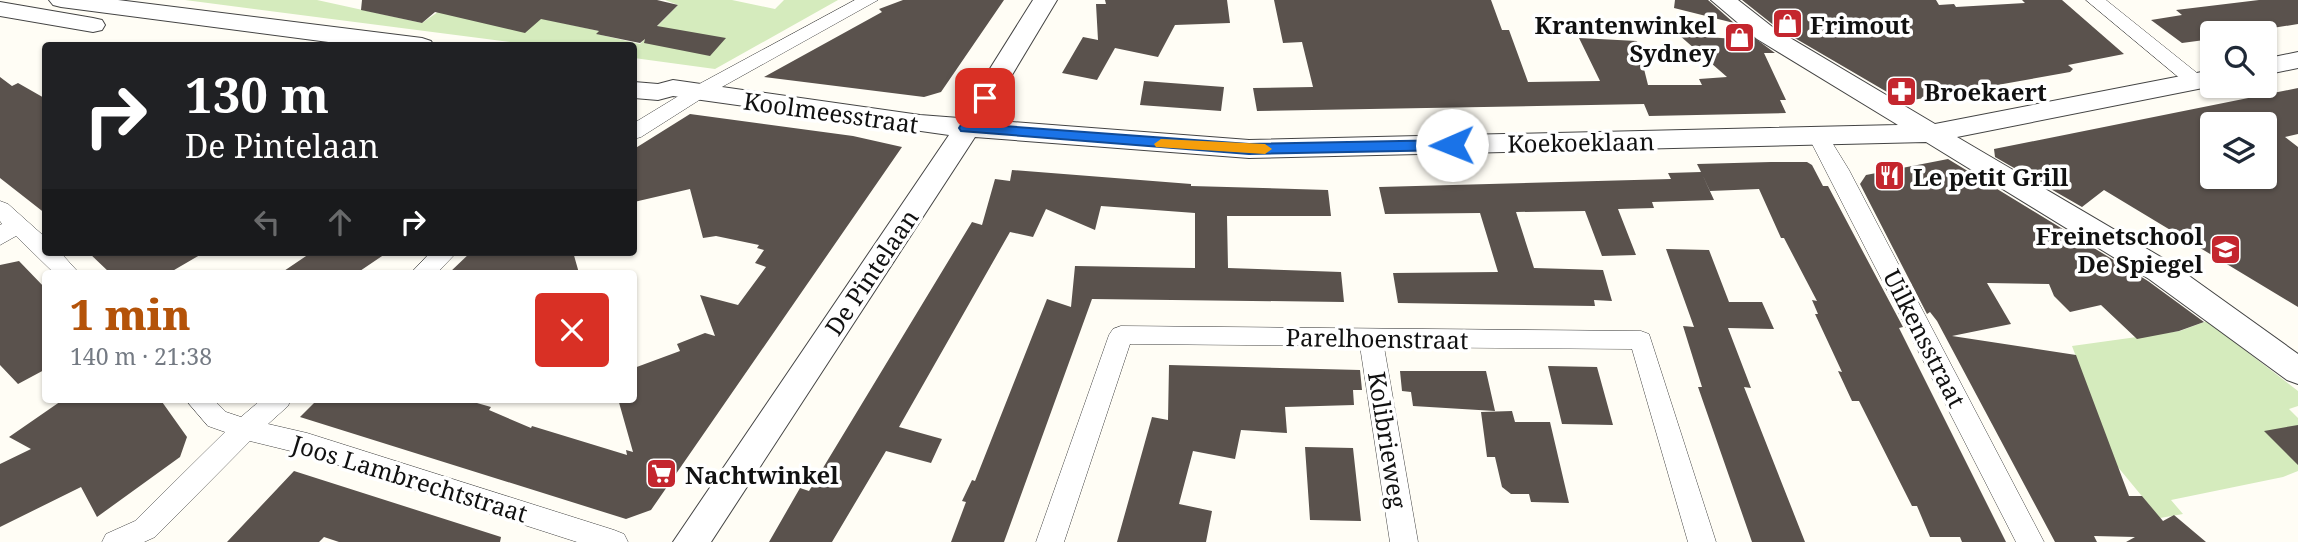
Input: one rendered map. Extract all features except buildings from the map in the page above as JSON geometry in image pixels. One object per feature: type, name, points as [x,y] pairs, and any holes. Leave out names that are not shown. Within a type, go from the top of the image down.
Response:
[{"type":"street","points":[[61,0],[391,42]]},
{"type":"street","points":[[637,130],[685,90],[869,0]]},
{"type":"street","name":"De Pintelaan","points":[[691,542],[966,128],[1045,0]]},
{"type":"street","points":[[1723,0],[1766,34],[2160,271],[2298,371]]},
{"type":"street","points":[[2095,0],[2200,77]]},
{"type":"street","points":[[0,9],[70,22],[230,42]]},
{"type":"street","points":[[2277,64],[2298,60]]},
{"type":"street","points":[[637,74],[660,77],[685,90]]},
{"type":"street","name":"Koekoeklaan","points":[[966,128],[1249,149],[1932,133],[2200,80]]},
{"type":"street","points":[[637,90],[685,90]]},
{"type":"street","name":"Koolmeesstraat","points":[[685,90],[902,122],[966,128]]},
{"type":"street","name":"Uilkensstraat","points":[[1818,136],[2030,542]]},
{"type":"street","points":[[6,223],[42,249]]},
{"type":"street","points":[[50,256],[65,270]]},
{"type":"street","points":[[425,270],[441,256]]},
{"type":"street","name":"Parelhoenstraat","points":[[1050,542],[1121,335],[1641,340],[1702,542]]},
{"type":"street","name":"Kolibrieweg","points":[[1371,339],[1404,542]]},
{"type":"street","name":"Joos Lambrechtstraat","points":[[201,403],[217,418],[245,429],[307,444],[614,542]]},
{"type":"street","points":[[116,542],[146,536],[245,429],[274,403]]},
{"type":"green space","points":[[185,0],[317,0],[422,23],[445,7],[504,10],[599,31],[597,34],[631,42],[511,42]]},
{"type":"green space","points":[[665,0],[732,0],[775,9],[784,0],[838,0],[715,69],[637,58],[637,43],[640,44],[678,5]]},
{"type":"green space","points":[[2207,321],[2298,391],[2298,406],[2289,409],[2298,418],[2298,471],[2283,477],[2171,500],[2183,514],[2160,518],[2117,466],[2072,346],[2180,331]]},
{"type":"slow traffic","points":[[1161,144],[1265,149]]},
{"type":"place","name":"Frimout","points":[[1787,24]]},
{"type":"place","name":"Krantenwinkel Sydney","points":[[1739,38]]},
{"type":"place","name":"Broekaert","points":[[1901,91]]},
{"type":"place","name":"Le petit Grill","points":[[1890,176]]},
{"type":"place","name":"Freinetschool De Spiegel","points":[[2226,249]]},
{"type":"place","name":"Nachtwinkel","points":[[662,474]]},
{"type":"route","points":[[985,98],[966,128],[1249,149],[1452,145]]}]
